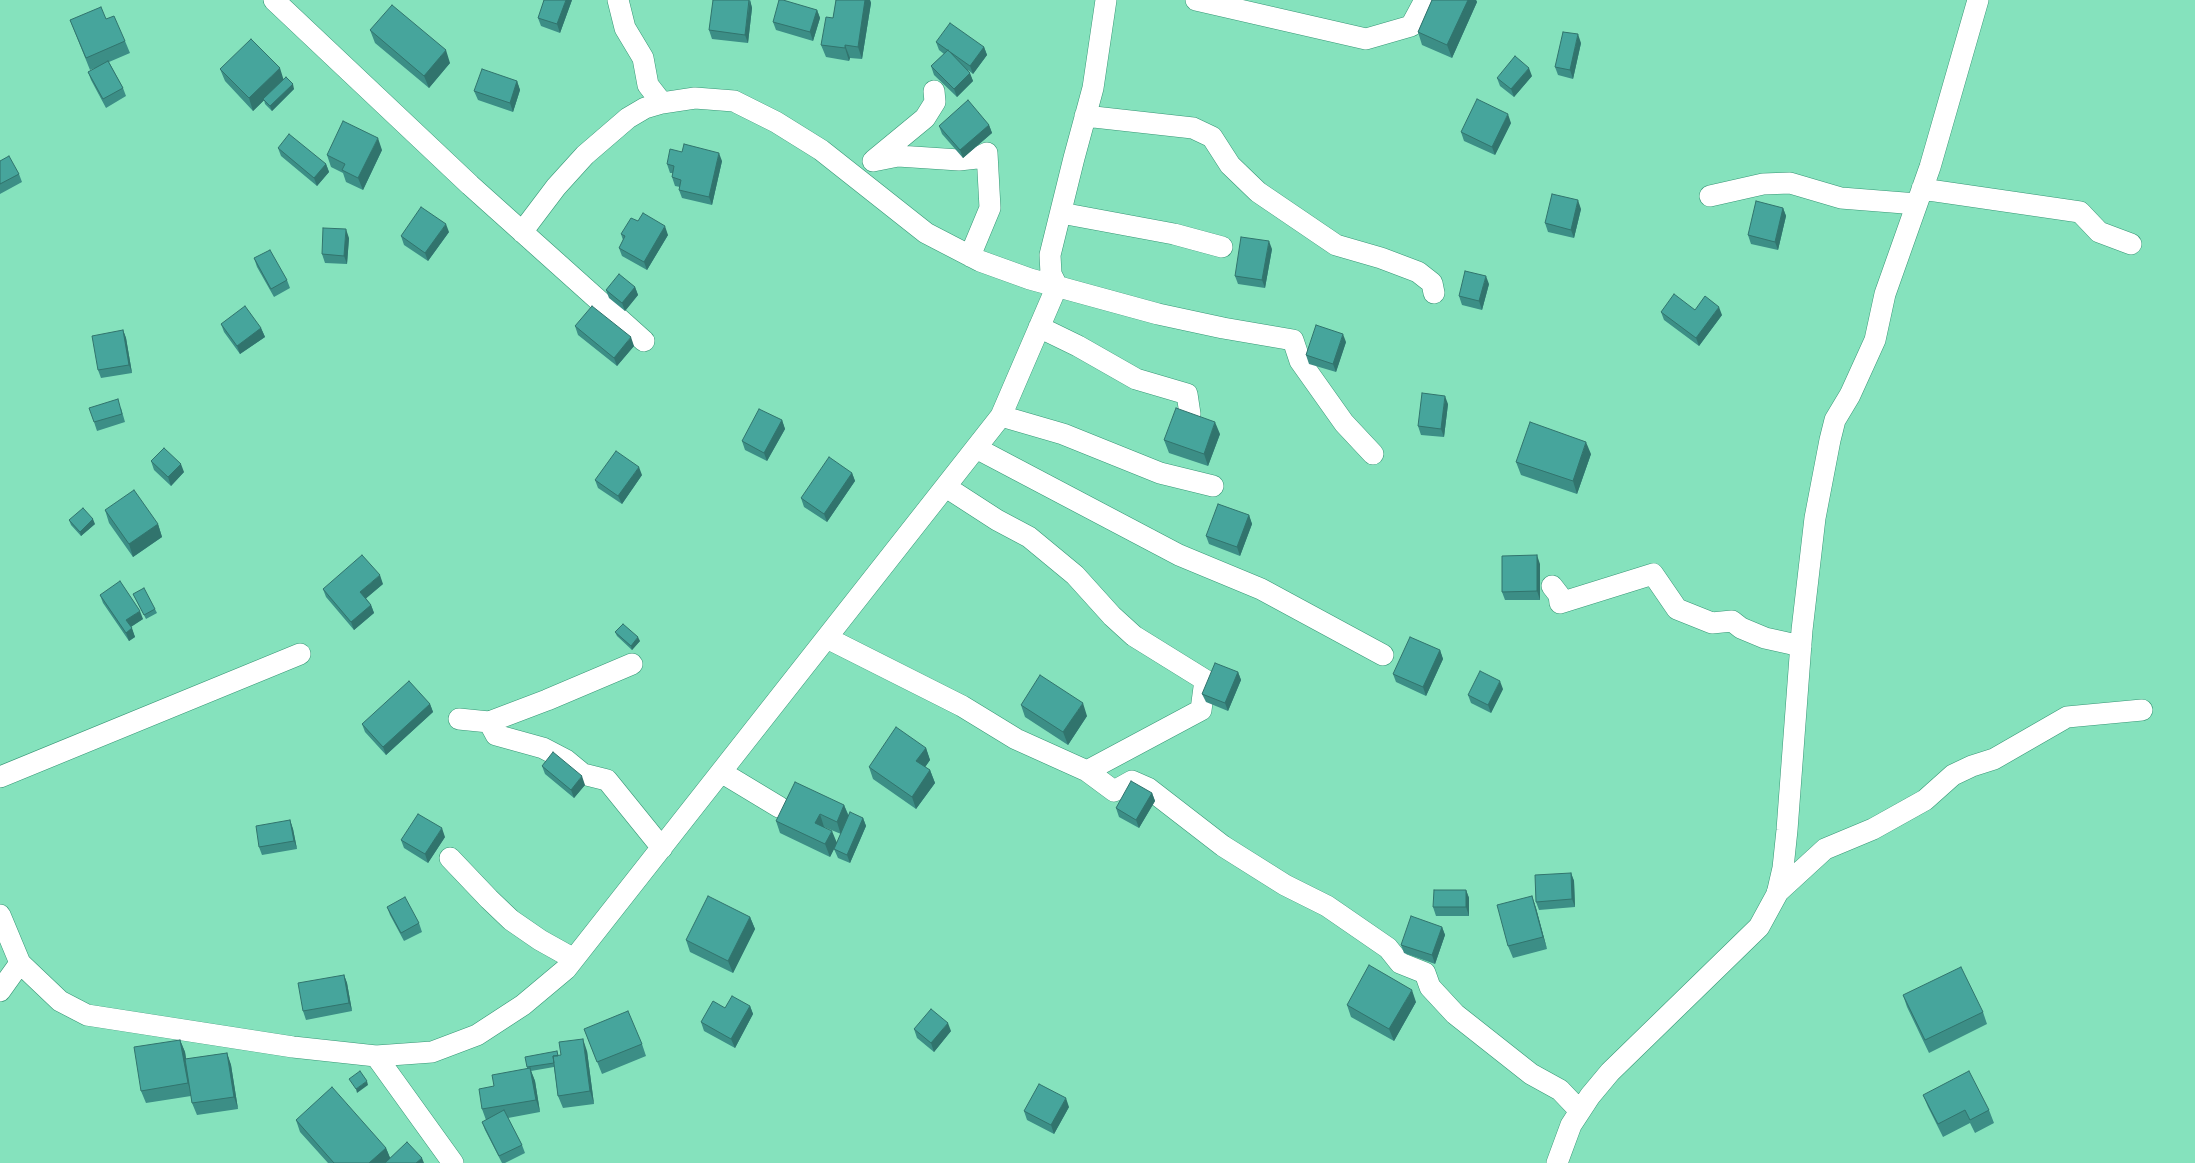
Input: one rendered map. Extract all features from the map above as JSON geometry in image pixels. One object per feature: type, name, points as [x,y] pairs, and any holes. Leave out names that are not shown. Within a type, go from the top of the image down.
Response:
[{"type":"street","points":[[274,0],[522,232],[644,341]]},
{"type":"street","points":[[618,0],[625,28],[643,58],[648,86],[662,103]]},
{"type":"street","points":[[1057,286],[1051,274],[1050,255],[1093,88],[1106,0]]},
{"type":"street","points":[[1196,0],[1366,39],[1411,26],[1424,0]]},
{"type":"street","points":[[1557,1163],[1571,1126],[1610,1072],[1759,927],[1777,894],[1783,868],[1787,830],[1801,646],[1815,518],[1830,440],[1835,420],[1850,395],[1875,340],[1885,294],[1920,196],[1978,0]]},
{"type":"street","points":[[866,184],[873,162],[925,118],[934,102],[934,91]]},
{"type":"street","points":[[522,232],[556,187],[592,149],[628,118],[645,108],[662,103],[695,98],[734,101],[776,122],[821,150],[926,232],[970,256],[1021,276],[1158,314],[1293,340],[1300,361],[1344,424],[1373,454]]},
{"type":"street","points":[[1085,116],[1193,128],[1212,137],[1230,165],[1258,192],[1336,245],[1418,272],[1432,283],[1434,292]]},
{"type":"street","points":[[873,162],[898,156],[960,160],[977,158],[987,152],[990,208],[970,256]]},
{"type":"street","points":[[1710,196],[1763,184],[1790,183],[1841,198],[1920,196],[2080,212],[2099,232],[2131,244]]},
{"type":"street","points":[[1061,213],[1128,225],[1222,247]]},
{"type":"street","points":[[0,915],[20,963],[60,1001],[87,1015],[293,1047],[376,1056],[432,1052],[477,1035],[523,1006],[566,969],[1001,416],[1057,286]]},
{"type":"street","points":[[1039,327],[1078,346],[1136,379],[1187,394],[1190,414]]},
{"type":"street","points":[[1001,416],[1063,434],[1160,473],[1213,486]]},
{"type":"street","points":[[976,448],[1179,555],[1261,589],[1383,655]]},
{"type":"street","points":[[946,487],[996,520],[1029,537],[1075,575],[1112,616],[1134,636],[1205,680],[1201,710],[1087,771]]},
{"type":"street","points":[[1552,586],[1559,595],[1560,603],[1653,574],[1677,609],[1712,623],[1732,620],[1741,628],[1765,638],[1801,646]]},
{"type":"street","points":[[827,638],[962,706],[1016,740],[1087,771],[1114,791],[1132,781],[1148,788],[1223,846],[1285,885],[1327,906],[1388,948],[1400,963],[1425,972],[1430,986],[1455,1014],[1531,1074],[1560,1090],[1580,1111]]},
{"type":"street","points":[[0,777],[76,748],[155,713],[300,654]]},
{"type":"street","points":[[459,719],[489,722],[632,664]]},
{"type":"street","points":[[1777,894],[1825,849],[1872,829],[1925,800],[1953,775],[1994,759],[2067,717],[2142,710]]},
{"type":"street","points":[[489,722],[496,735],[543,748],[566,760],[583,774],[607,780],[662,848]]},
{"type":"street","points":[[721,772],[779,807]]},
{"type":"street","points":[[450,858],[511,920],[540,940],[574,959]]},
{"type":"street","points":[[0,991],[20,963]]},
{"type":"street","points":[[376,1056],[453,1163]]},
{"type":"building","points":[[544,0],[566,0],[557,24],[538,18]]},
{"type":"building","points":[[713,0],[749,0],[745,35],[709,30]]},
{"type":"building","points":[[779,0],[817,10],[810,32],[773,22]]},
{"type":"building","points":[[836,0],[865,0],[858,47],[845,45],[845,48],[821,45],[826,17],[833,18]]},
{"type":"building","points":[[1432,0],[1468,0],[1447,45],[1418,32]]},
{"type":"building","points":[[392,5],[446,50],[424,76],[370,30]]},
{"type":"building","points":[[101,7],[106,19],[114,16],[125,41],[86,58],[70,20]]},
{"type":"building","points":[[950,23],[984,47],[970,66],[936,42]]},
{"type":"building","points":[[1563,32],[1578,34],[1570,70],[1555,67]]},
{"type":"building","points":[[251,39],[280,68],[249,98],[220,69]]},
{"type":"building","points":[[948,50],[970,73],[954,89],[931,66]]},
{"type":"building","points":[[1515,56],[1529,68],[1511,89],[1497,78]]},
{"type":"building","points":[[108,61],[123,88],[103,99],[88,72]]},
{"type":"building","points":[[482,69],[517,81],[510,103],[474,91]]},
{"type":"building","points":[[286,77],[293,84],[270,106],[263,99]]},
{"type":"building","points":[[1477,99],[1508,114],[1492,147],[1461,132]]},
{"type":"building","points":[[968,100],[989,125],[960,150],[939,126]]},
{"type":"building","points":[[343,121],[378,138],[358,178],[342,170],[345,164],[327,155]]},
{"type":"building","points":[[289,134],[326,164],[314,178],[278,148]]},
{"type":"building","points":[[684,144],[719,153],[709,197],[679,190],[681,180],[672,177],[674,166],[667,164],[670,149],[682,152]]},
{"type":"building","points":[[9,156],[19,174],[0,184],[0,161]]},
{"type":"building","points":[[1552,194],[1578,200],[1571,230],[1545,223]]},
{"type":"building","points":[[1756,201],[1783,208],[1775,242],[1748,235]]},
{"type":"building","points":[[421,207],[446,224],[425,253],[401,236]]},
{"type":"building","points":[[643,213],[665,226],[644,262],[619,248],[625,236],[621,234],[631,218],[638,221]]},
{"type":"building","points":[[323,228],[346,229],[344,256],[322,254]]},
{"type":"building","points":[[1241,237],[1269,241],[1262,280],[1235,276]]},
{"type":"building","points":[[270,250],[287,280],[271,289],[254,258]]},
{"type":"building","points":[[1465,271],[1486,276],[1479,301],[1459,296]]},
{"type":"building","points":[[619,274],[635,287],[622,303],[606,290]]},
{"type":"building","points":[[1674,294],[1695,310],[1705,296],[1719,307],[1696,338],[1661,312]]},
{"type":"building","points":[[245,306],[261,328],[237,346],[221,324]]},
{"type":"building","points":[[592,306],[631,337],[614,358],[575,326]]},
{"type":"building","points":[[1316,325],[1343,334],[1333,364],[1306,355]]},
{"type":"building","points":[[123,330],[129,365],[98,370],[92,336]]},
{"type":"building","points":[[1422,393],[1445,396],[1441,429],[1418,426]]},
{"type":"building","points":[[118,399],[122,414],[94,422],[89,408]]},
{"type":"building","points":[[1176,408],[1215,422],[1204,454],[1164,440]]},
{"type":"building","points":[[759,409],[782,420],[764,453],[742,441]]},
{"type":"building","points":[[1530,422],[1586,442],[1573,481],[1516,462]]},
{"type":"building","points":[[164,448],[181,464],[168,477],[151,461]]},
{"type":"building","points":[[616,451],[639,467],[618,496],[595,480]]},
{"type":"building","points":[[829,457],[852,473],[824,514],[801,498]]},
{"type":"building","points":[[134,490],[158,524],[129,544],[105,510]]},
{"type":"building","points":[[1218,504],[1249,515],[1237,547],[1206,536]]},
{"type":"building","points":[[83,508],[93,519],[80,532],[69,520]]},
{"type":"building","points":[[362,555],[380,575],[360,592],[371,605],[351,622],[323,589]]},
{"type":"building","points":[[1537,555],[1537,591],[1502,592],[1502,556]]},
{"type":"building","points":[[120,581],[140,611],[126,620],[132,628],[126,633],[100,595]]},
{"type":"building","points":[[144,588],[155,609],[144,615],[133,594]]},
{"type":"building","points":[[623,624],[638,637],[631,646],[615,632]]},
{"type":"building","points":[[1410,637],[1440,650],[1423,687],[1393,674]]},
{"type":"building","points":[[1215,663],[1238,672],[1225,703],[1202,694]]},
{"type":"building","points":[[1480,671],[1500,681],[1488,705],[1468,695]]},
{"type":"building","points":[[1040,675],[1083,703],[1063,732],[1021,705]]},
{"type":"building","points":[[409,681],[430,704],[383,747],[362,724]]},
{"type":"building","points":[[896,727],[926,748],[916,761],[930,770],[912,797],[869,767]]},
{"type":"building","points":[[553,752],[582,776],[571,790],[542,766]]},
{"type":"building","points":[[1131,781],[1152,793],[1136,820],[1116,808]]},
{"type":"building","points":[[795,782],[844,805],[837,822],[820,814],[815,823],[832,831],[825,844],[776,821]]},
{"type":"building","points":[[850,812],[863,818],[847,855],[834,849]]},
{"type":"building","points":[[418,814],[442,828],[425,854],[401,840]]},
{"type":"building","points":[[290,820],[294,841],[259,847],[256,826]]},
{"type":"building","points":[[1571,873],[1572,899],[1536,902],[1535,875]]},
{"type":"building","points":[[1434,890],[1466,890],[1466,907],[1433,907]]},
{"type":"building","points":[[708,896],[750,917],[728,961],[686,940]]},
{"type":"building","points":[[1532,896],[1543,937],[1508,946],[1497,905]]},
{"type":"building","points":[[405,897],[419,923],[401,933],[387,907]]},
{"type":"building","points":[[1411,916],[1442,927],[1432,955],[1401,945]]},
{"type":"building","points":[[1369,965],[1412,990],[1389,1029],[1347,1005]]},
{"type":"building","points":[[1961,967],[1983,1012],[1925,1040],[1903,995]]},
{"type":"building","points":[[344,975],[349,1003],[303,1011],[298,983]]},
{"type":"building","points":[[732,996],[750,1006],[731,1039],[701,1022],[713,1001],[725,1008]]},
{"type":"building","points":[[931,1009],[948,1023],[931,1043],[914,1029]]},
{"type":"building","points":[[628,1011],[642,1044],[597,1062],[584,1029]]},
{"type":"building","points":[[583,1039],[590,1091],[558,1096],[553,1056],[561,1055],[559,1042]]},
{"type":"building","points":[[180,1040],[188,1083],[141,1091],[134,1047]]},
{"type":"building","points":[[557,1051],[558,1056],[553,1056],[554,1063],[527,1067],[525,1057]]},
{"type":"building","points":[[227,1053],[234,1097],[192,1103],[185,1059]]},
{"type":"building","points":[[530,1068],[536,1100],[482,1109],[479,1089],[494,1086],[492,1075]]},
{"type":"building","points":[[360,1071],[367,1081],[356,1089],[349,1079]]},
{"type":"building","points":[[1969,1071],[1989,1110],[1970,1120],[1965,1110],[1938,1124],[1923,1095]]},
{"type":"building","points":[[1039,1084],[1066,1098],[1051,1125],[1024,1111]]},
{"type":"building","points":[[332,1087],[386,1148],[369,1163],[334,1163],[296,1120]]},
{"type":"building","points":[[504,1110],[522,1145],[499,1156],[482,1122]]},
{"type":"building","points":[[407,1142],[422,1158],[416,1163],[385,1163]]}]
